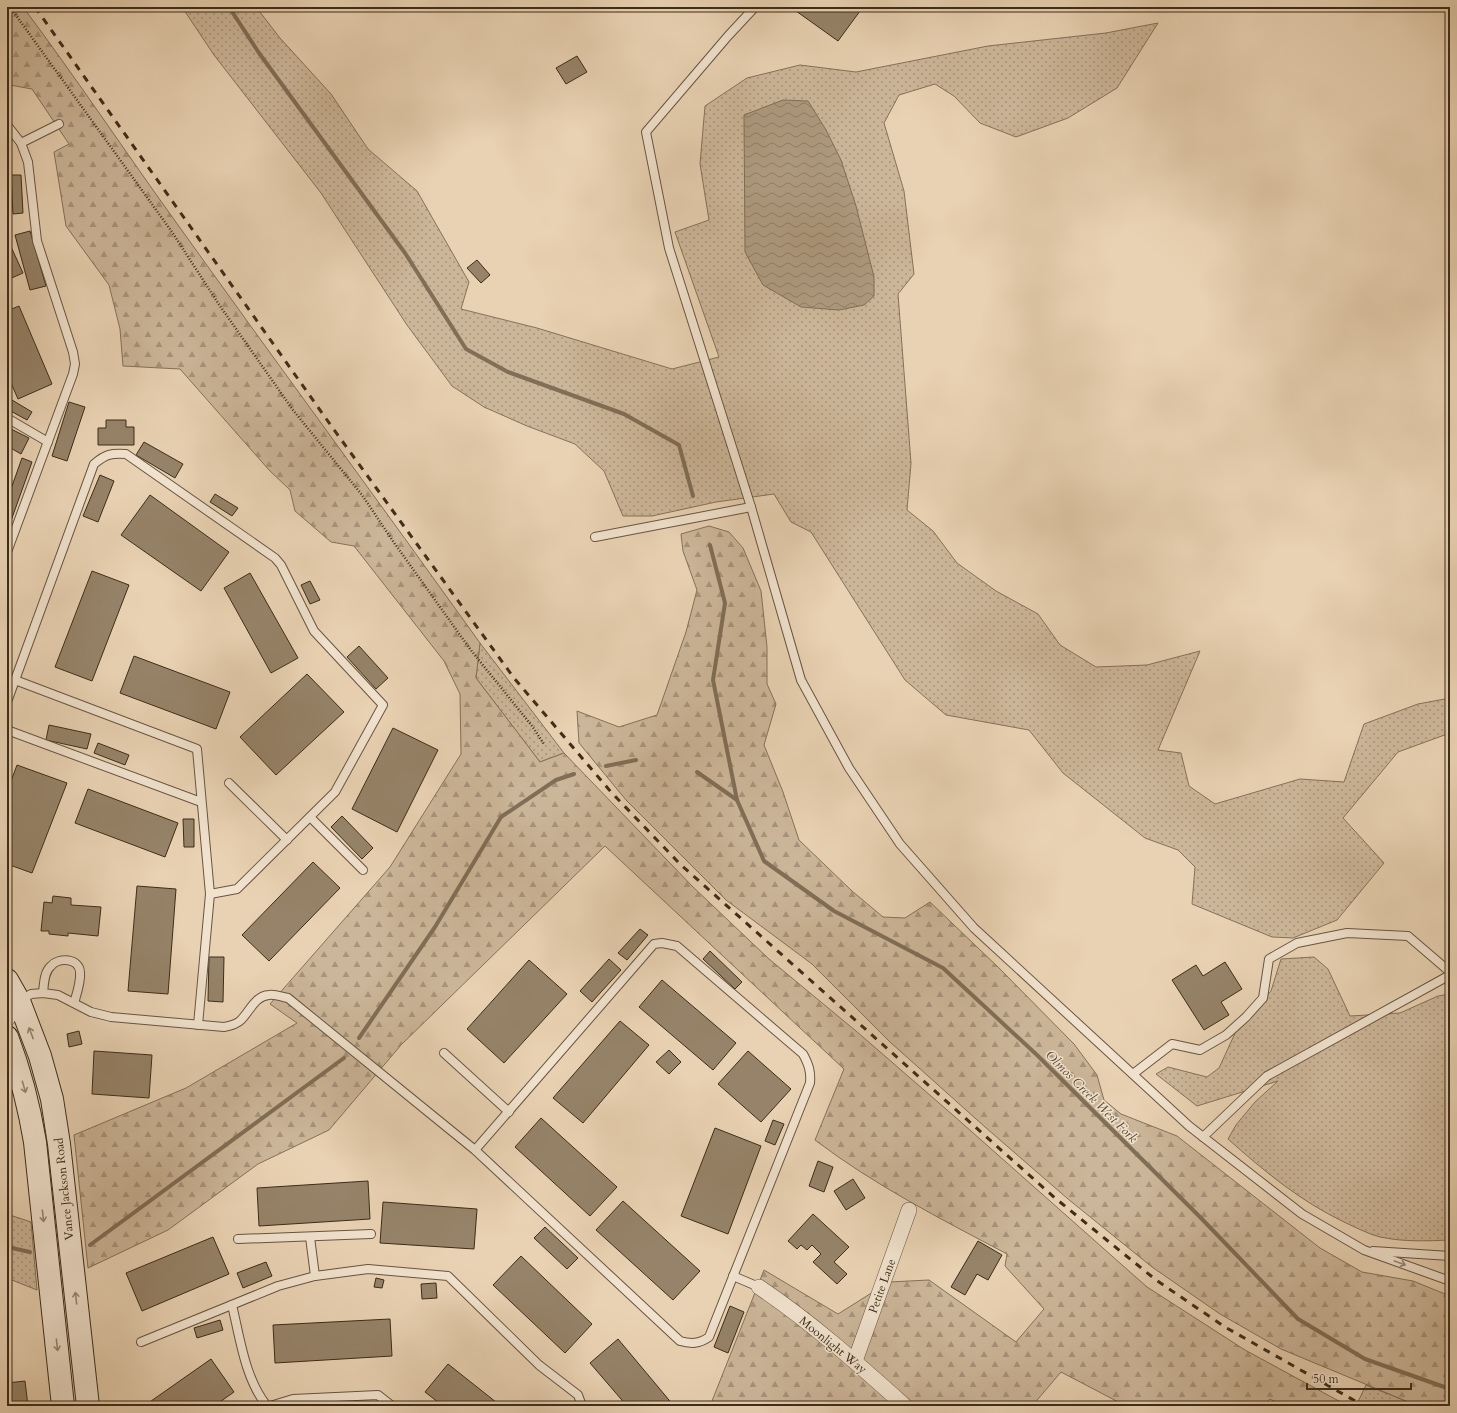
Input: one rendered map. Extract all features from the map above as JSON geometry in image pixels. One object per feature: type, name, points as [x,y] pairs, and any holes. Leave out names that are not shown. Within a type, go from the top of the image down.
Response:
[{"type":"main road","name":"Vance Jackson Road","points":[[7,980],[13,1001],[40,1056],[52,1099],[59,1144],[88,1406]]},
{"type":"main road","name":"Vance Jackson Road","points":[[7,1037],[16,1060],[29,1106],[35,1142],[63,1406]]},
{"type":"street","points":[[7,1020],[13,1001]]},
{"type":"street","name":"Petite Lane","points":[[855,1361],[909,1210]]},
{"type":"street","name":"Moonlight Way","points":[[759,1287],[778,1300],[855,1361],[905,1406]]},
{"type":"lane","points":[[755,7],[728,36],[646,132],[669,248],[751,507],[801,680],[849,768],[900,844],[974,928],[1189,1126],[1302,1214],[1364,1250],[1450,1281]]},
{"type":"lane","points":[[21,143],[59,124]]},
{"type":"lane","points":[[7,125],[21,143],[28,162],[37,240],[59,307],[75,364],[73,374],[7,552]]},
{"type":"lane","points":[[7,418],[48,442]]},
{"type":"lane","points":[[7,702],[94,464],[103,457],[114,453],[126,454],[275,558],[314,631],[383,705],[335,792],[237,889],[210,894]]},
{"type":"lane","points":[[595,537],[751,507]]},
{"type":"lane","points":[[15,680],[197,749],[210,894],[198,1025]]},
{"type":"lane","points":[[7,730],[202,802]]},
{"type":"lane","points":[[229,783],[287,840]]},
{"type":"lane","points":[[310,817],[363,870]]},
{"type":"lane","points":[[1132,1074],[1172,1044],[1200,1050],[1226,1035],[1246,1017],[1263,998],[1269,959],[1297,943],[1347,933],[1408,936],[1450,972]]},
{"type":"lane","points":[[13,1001],[32,994],[43,993],[58,995],[91,1012],[111,1017],[224,1027],[233,1025],[241,1020],[256,1001],[262,996],[274,995],[288,998],[475,1150],[680,1341],[690,1344],[702,1342],[709,1337],[810,1084],[811,1072],[803,1054],[676,946],[662,943],[654,944],[475,1150]]},
{"type":"lane","points":[[43,993],[46,974],[50,966],[57,961],[67,960],[76,964],[80,971],[80,981],[74,1003]]},
{"type":"lane","points":[[1203,1137],[1267,1076],[1450,975]]},
{"type":"lane","points":[[444,1053],[509,1112]]},
{"type":"lane","points":[[238,1239],[372,1234]]},
{"type":"lane","points":[[310,1237],[315,1276]]},
{"type":"lane","points":[[1364,1250],[1450,1256]]},
{"type":"lane","points":[[142,1342],[278,1286],[315,1276],[368,1269],[448,1276],[539,1365],[578,1395],[582,1406]]},
{"type":"lane","points":[[733,1276],[759,1287]]},
{"type":"lane","points":[[232,1305],[248,1370],[258,1396],[266,1406]]},
{"type":"lane","points":[[270,1406],[293,1399],[378,1396],[392,1406]]},
{"type":"path","points":[[10,7],[172,232],[220,306],[293,410],[362,495],[394,544],[470,649],[544,744]]},
{"type":"green space","points":[[7,7],[23,7],[480,643],[476,678],[540,762],[564,753],[692,886],[769,959],[856,1031],[954,1116],[1147,1287],[1245,1350],[1348,1406],[1284,1406],[1270,1399],[1262,1406],[1126,1406],[1061,1372],[1032,1406],[710,1406],[764,1270],[838,1314],[889,1282],[929,1280],[1016,1342],[1044,1309],[1005,1266],[1007,1254],[884,1187],[815,1140],[844,1069],[605,846],[401,1045],[329,1130],[258,1164],[168,1230],[88,1268],[74,1135],[186,1088],[297,1023],[270,1004],[390,867],[461,754],[460,694],[444,661],[354,546],[331,542],[295,511],[290,490],[269,470],[180,369],[123,366],[120,329],[109,285],[66,226],[54,152],[69,144],[32,89],[10,85],[7,82]]},
{"type":"green space","points":[[182,7],[256,7],[280,38],[331,94],[368,149],[417,191],[469,282],[461,309],[537,328],[672,369],[719,357],[675,232],[709,220],[700,164],[705,106],[747,78],[800,65],[856,72],[988,46],[1106,33],[1158,23],[1117,88],[1068,118],[1016,137],[980,123],[954,96],[935,84],[899,95],[884,123],[904,191],[914,274],[898,294],[911,463],[907,510],[933,531],[957,563],[996,591],[1038,614],[1060,645],[1096,667],[1147,665],[1200,651],[1158,750],[1181,753],[1189,786],[1215,804],[1300,779],[1344,782],[1364,724],[1418,704],[1450,698],[1450,733],[1398,752],[1343,818],[1384,863],[1337,920],[1293,938],[1272,937],[1192,904],[1195,867],[1178,850],[1145,838],[1063,773],[1029,730],[946,715],[905,680],[811,532],[791,522],[774,494],[716,502],[652,516],[623,516],[604,471],[575,444],[527,426],[484,407],[452,386],[407,325],[321,193],[214,55]]},
{"type":"green space","points":[[709,526],[729,532],[743,548],[761,591],[767,647],[767,684],[776,704],[764,745],[783,792],[799,840],[852,891],[883,917],[905,918],[930,902],[999,968],[1074,1044],[1097,1075],[1104,1100],[1121,1114],[1177,1136],[1320,1248],[1362,1272],[1413,1281],[1450,1296],[1450,1406],[1418,1406],[1281,1349],[1220,1314],[1152,1267],[1068,1199],[985,1127],[890,1042],[812,964],[726,900],[626,800],[579,743],[577,711],[619,727],[657,715],[686,632],[697,590],[683,551],[681,534]]},
{"type":"green space","points":[[480,643],[564,753],[540,762],[476,678]]},
{"type":"green space","points":[[1314,957],[1328,969],[1350,1016],[1400,1013],[1438,996],[1450,994],[1450,1240],[1398,1240],[1380,1237],[1344,1222],[1312,1205],[1283,1185],[1228,1139],[1236,1125],[1255,1102],[1278,1081],[1197,1106],[1156,1074],[1168,1067],[1207,1077],[1219,1068],[1237,1029],[1271,991],[1281,959]]},
{"type":"green space","points":[[7,1214],[31,1222],[37,1290],[7,1278]]},
{"type":"green space","points":[[1366,1385],[1418,1406],[1356,1406]]},
{"type":"water","points":[[783,100],[808,101],[826,130],[841,160],[856,206],[874,277],[874,296],[864,305],[839,310],[801,307],[763,285],[745,252],[744,115]]},
{"type":"building","points":[[799,7],[863,7],[838,41],[796,11]]},
{"type":"building","points":[[577,56],[587,72],[566,84],[556,68]]},
{"type":"building","points":[[11,175],[21,175],[23,213],[13,214]]},
{"type":"building","points":[[30,231],[46,286],[30,290],[15,235]]},
{"type":"building","points":[[7,238],[23,273],[7,280]]},
{"type":"building","points":[[477,260],[490,275],[481,283],[467,268]]},
{"type":"building","points":[[19,306],[52,384],[18,399],[7,374],[7,311]]},
{"type":"building","points":[[7,397],[32,412],[27,420],[7,409]]},
{"type":"building","points":[[69,402],[85,407],[67,461],[52,456]]},
{"type":"building","points":[[106,420],[126,420],[126,427],[134,427],[134,445],[98,445],[98,428],[106,428]]},
{"type":"building","points":[[7,427],[29,438],[21,454],[7,446]]},
{"type":"building","points":[[144,442],[183,464],[175,478],[136,455]]},
{"type":"building","points":[[22,458],[32,462],[7,532],[7,500]]},
{"type":"building","points":[[100,475],[114,481],[98,522],[83,516]]},
{"type":"building","points":[[215,494],[238,508],[232,516],[210,502]]},
{"type":"building","points":[[150,495],[229,552],[201,591],[121,535]]},
{"type":"building","points":[[92,571],[129,585],[92,681],[55,667]]},
{"type":"building","points":[[250,573],[298,658],[271,673],[224,588]]},
{"type":"building","points":[[310,581],[320,600],[310,604],[301,585]]},
{"type":"building","points":[[359,646],[388,678],[376,689],[347,657]]},
{"type":"building","points":[[134,656],[230,692],[216,729],[120,693]]},
{"type":"building","points":[[307,674],[344,712],[276,775],[240,737]]},
{"type":"building","points":[[49,725],[91,734],[87,749],[46,740]]},
{"type":"building","points":[[393,728],[438,750],[397,832],[352,809]]},
{"type":"building","points":[[98,743],[129,755],[125,765],[94,753]]},
{"type":"building","points":[[17,765],[67,783],[32,873],[7,864],[7,792]]},
{"type":"building","points":[[88,789],[178,823],[165,857],[75,823]]},
{"type":"building","points":[[342,816],[373,848],[362,859],[331,827]]},
{"type":"building","points":[[183,819],[194,819],[194,847],[184,847]]},
{"type":"building","points":[[313,862],[340,888],[269,961],[242,935]]},
{"type":"building","points":[[137,886],[176,889],[168,994],[128,991]]},
{"type":"building","points":[[53,896],[71,898],[71,905],[101,907],[98,936],[68,933],[68,936],[49,934],[49,931],[41,931],[44,902],[52,903]]},
{"type":"building","points":[[640,929],[648,935],[627,960],[618,953]]},
{"type":"building","points":[[710,951],[742,982],[735,989],[703,959]]},
{"type":"building","points":[[209,957],[224,957],[223,1002],[208,1001]]},
{"type":"building","points":[[609,959],[621,970],[592,1002],[580,991]]},
{"type":"building","points":[[529,960],[567,994],[504,1063],[467,1029]]},
{"type":"building","points":[[1225,962],[1242,989],[1221,1002],[1229,1015],[1204,1030],[1172,980],[1196,965],[1203,976]]},
{"type":"building","points":[[662,980],[736,1043],[713,1070],[639,1007]]},
{"type":"building","points":[[620,1021],[649,1045],[583,1123],[553,1098]]},
{"type":"building","points":[[79,1031],[82,1044],[69,1047],[67,1034]]},
{"type":"building","points":[[669,1050],[681,1062],[669,1074],[656,1062]]},
{"type":"building","points":[[94,1051],[152,1055],[149,1098],[92,1094]]},
{"type":"building","points":[[748,1051],[791,1089],[761,1122],[718,1084]]},
{"type":"building","points":[[541,1118],[617,1187],[590,1216],[515,1147]]},
{"type":"building","points":[[773,1120],[784,1124],[775,1145],[765,1141]]},
{"type":"building","points":[[715,1128],[761,1146],[728,1234],[681,1216]]},
{"type":"building","points":[[818,1161],[833,1167],[824,1192],[809,1186]]},
{"type":"building","points":[[853,1179],[865,1198],[846,1210],[834,1191]]},
{"type":"building","points":[[368,1181],[370,1219],[259,1226],[257,1188]]},
{"type":"building","points":[[623,1201],[700,1271],[673,1300],[596,1230]]},
{"type":"building","points":[[383,1202],[477,1209],[474,1249],[380,1243]]},
{"type":"building","points":[[813,1214],[849,1247],[834,1262],[847,1274],[837,1284],[813,1262],[821,1254],[812,1245],[807,1250],[801,1245],[797,1249],[788,1241]]},
{"type":"building","points":[[545,1227],[578,1258],[567,1269],[534,1238]]},
{"type":"building","points":[[213,1237],[229,1274],[142,1311],[126,1273]]},
{"type":"building","points":[[978,1241],[1002,1255],[988,1280],[977,1274],[965,1295],[951,1287]]},
{"type":"building","points":[[521,1256],[592,1324],[565,1353],[493,1285]]},
{"type":"building","points":[[266,1262],[272,1276],[243,1288],[237,1273]]},
{"type":"building","points":[[376,1278],[384,1280],[382,1288],[374,1287]]},
{"type":"building","points":[[436,1283],[437,1298],[422,1299],[421,1284]]},
{"type":"building","points":[[730,1306],[744,1312],[728,1353],[714,1347]]},
{"type":"building","points":[[390,1319],[392,1356],[275,1363],[273,1325]]},
{"type":"building","points":[[220,1320],[223,1330],[197,1338],[194,1328]]},
{"type":"building","points":[[618,1339],[674,1406],[627,1406],[590,1363]]},
{"type":"building","points":[[211,1359],[234,1392],[214,1406],[144,1406]]},
{"type":"building","points":[[448,1364],[501,1406],[443,1406],[425,1392]]},
{"type":"building","points":[[25,1381],[28,1406],[7,1406],[7,1383]]},
{"type":"waterway","points":[[229,7],[259,53],[405,253],[466,349],[508,372],[624,414],[679,445],[693,496]]},
{"type":"waterway","name":"Olmos Creek West Fork","points":[[710,545],[725,603],[713,680],[737,800],[764,861],[834,911],[943,968],[1037,1055],[1201,1218],[1298,1319],[1365,1359],[1450,1389]]},
{"type":"waterway","points":[[606,766],[636,760]]},
{"type":"waterway","points":[[697,772],[737,800]]},
{"type":"waterway","points":[[359,1038],[435,927],[501,817],[556,780],[574,774]]},
{"type":"waterway","points":[[90,1245],[344,1058]]},
{"type":"waterway","points":[[7,1247],[30,1252]]},
{"type":"railway","points":[[35,7],[332,427],[514,678],[611,792],[680,864],[1055,1198],[1156,1280],[1225,1327],[1364,1406]]}]
